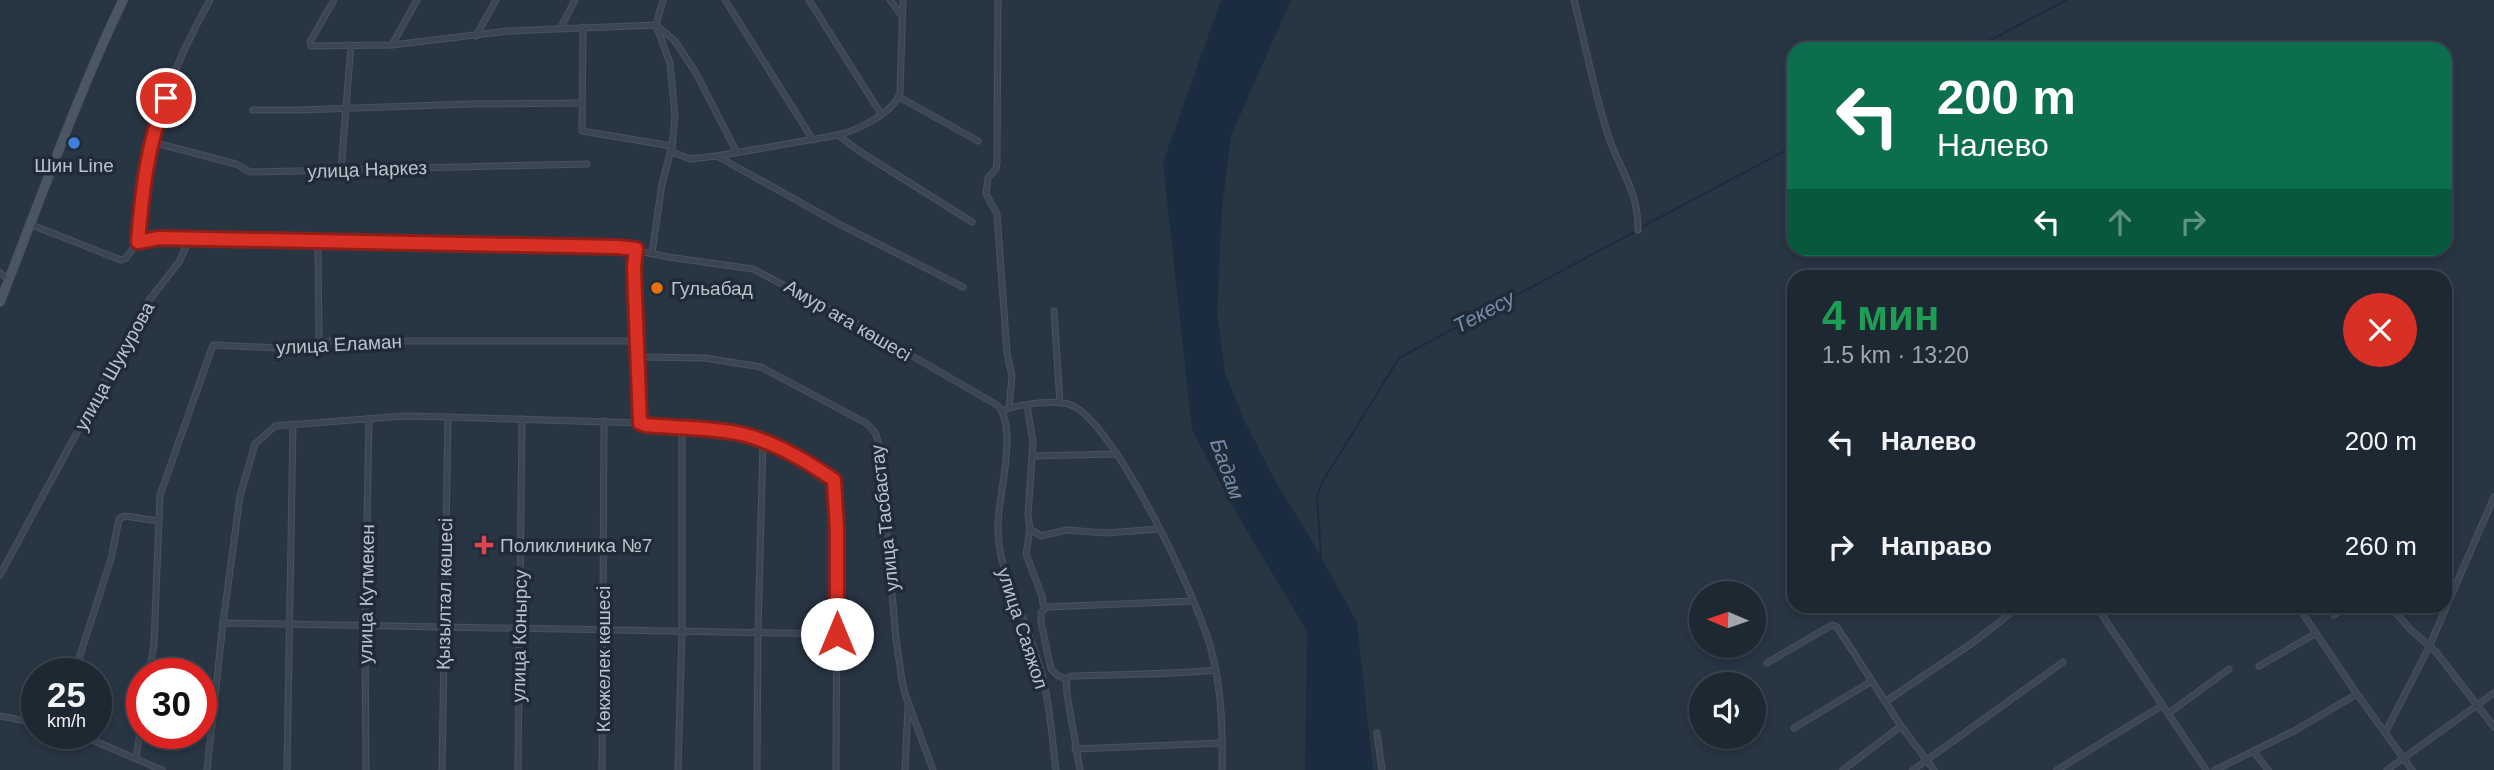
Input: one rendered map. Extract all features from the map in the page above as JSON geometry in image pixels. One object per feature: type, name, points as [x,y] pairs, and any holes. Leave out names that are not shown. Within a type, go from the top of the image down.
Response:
[{"type":"main road","points":[[0,302],[98,54],[123,0]]},
{"type":"street","points":[[29,224],[119,260],[126,258],[138,242],[142,187],[157,119],[191,34],[210,0]]},
{"type":"street","points":[[334,0],[310,45],[391,45],[561,27],[656,26],[675,41],[696,73],[736,151]]},
{"type":"street","points":[[391,45],[417,0]]},
{"type":"street","points":[[476,36],[496,0]]},
{"type":"street","points":[[561,27],[575,0]]},
{"type":"street","points":[[652,253],[675,117],[670,63],[656,26],[663,0]]},
{"type":"street","points":[[725,0],[813,140]]},
{"type":"street","points":[[808,0],[881,114]]},
{"type":"street","points":[[890,0],[902,16]]},
{"type":"street","points":[[583,27],[581,128],[584,132],[671,149],[690,159],[851,132],[881,114],[899,97],[903,0]]},
{"type":"street","name":"улица Саяжол","points":[[998,0],[997,163],[996,169],[988,178],[986,194],[997,214],[1007,353],[1012,376],[1006,409],[1006,458],[998,526],[999,550],[1004,572],[1043,678],[1056,770]]},
{"type":"street","points":[[1574,0],[1608,135],[1634,192],[1639,213],[1638,230]]},
{"type":"street","points":[[341,170],[351,45]]},
{"type":"street","points":[[899,97],[978,141]]},
{"type":"street","points":[[253,110],[581,103]]},
{"type":"street","points":[[838,135],[972,222]]},
{"type":"street","name":"улица Наркез","points":[[152,142],[236,164],[250,172],[587,164]]},
{"type":"street","points":[[717,156],[839,224],[963,287]]},
{"type":"street","points":[[138,242],[159,238],[189,240]]},
{"type":"street","name":"Амур аға көшесі","points":[[189,240],[618,247],[753,269],[852,321],[1006,409]]},
{"type":"street","name":"улица Шукурова","points":[[0,575],[147,303],[179,262],[189,240]]},
{"type":"street","points":[[318,242],[319,342]]},
{"type":"street","points":[[636,249],[634,268],[640,423]]},
{"type":"street","points":[[0,273],[9,280]]},
{"type":"street","points":[[1054,311],[1060,403]]},
{"type":"street","name":"улица Еламан","points":[[152,658],[160,495],[213,345],[302,349],[319,342],[636,341]]},
{"type":"street","name":"улица Тасбастау","points":[[638,357],[705,358],[761,367],[866,423],[875,432],[879,444],[896,639],[908,702],[933,770]]},
{"type":"street","points":[[1006,409],[1060,403],[1082,411],[1106,436],[1135,482],[1193,601],[1212,649],[1216,670],[1222,770]]},
{"type":"street","points":[[1027,405],[1033,442],[1028,515],[1030,529],[1026,554],[1046,607]]},
{"type":"street","points":[[207,770],[240,496],[255,444],[275,425],[448,417],[640,423],[741,434],[763,441],[816,467],[834,480],[837,530],[836,770]]},
{"type":"street","name":"Қызылтал көшесі","points":[[442,770],[448,417]]},
{"type":"street","name":"улица Кутмекен","points":[[366,770],[365,626],[369,419]]},
{"type":"street","name":"улица Конырсу","points":[[518,770],[522,419]]},
{"type":"street","name":"Көкжелек көшесі","points":[[602,770],[604,421]]},
{"type":"street","points":[[287,770],[293,424]]},
{"type":"street","points":[[678,770],[682,631],[682,428]]},
{"type":"street","points":[[757,770],[763,441]]},
{"type":"street","points":[[1031,456],[1117,454]]},
{"type":"street","points":[[2452,594],[2494,497]]},
{"type":"street","points":[[79,658],[111,559],[119,519],[125,516],[158,521]]},
{"type":"street","points":[[1030,529],[1041,536],[1067,530],[1106,533],[1159,529]]},
{"type":"street","points":[[1193,601],[1046,607],[1041,613],[1041,622],[1051,669],[1057,675],[1069,678],[1216,670]]},
{"type":"street","points":[[1885,702],[1975,641],[2011,613]]},
{"type":"street","points":[[2101,613],[2206,770]]},
{"type":"street","points":[[2302,613],[2412,770]]},
{"type":"street","points":[[2397,613],[2436,652],[2494,727]]},
{"type":"street","points":[[2385,733],[2444,613]]},
{"type":"street","points":[[223,623],[837,634]]},
{"type":"street","points":[[1767,663],[1832,625],[1836,627],[1901,726],[1934,770]]},
{"type":"street","points":[[2259,666],[2315,634]]},
{"type":"street","points":[[1913,770],[2063,662]]},
{"type":"street","points":[[2169,713],[2229,669]]},
{"type":"street","points":[[1069,678],[1067,694],[1080,770]]},
{"type":"street","points":[[1794,728],[1872,681]]},
{"type":"street","points":[[2387,770],[2494,693]]},
{"type":"street","points":[[2215,770],[2357,694]]},
{"type":"street","points":[[905,770],[908,702]]},
{"type":"street","points":[[2057,770],[2163,705]]},
{"type":"street","points":[[0,716],[21,720]]},
{"type":"street","points":[[1843,770],[1901,726]]},
{"type":"street","points":[[1377,733],[1382,770]]},
{"type":"street","points":[[1076,749],[1222,743]]},
{"type":"street","points":[[112,748],[162,770]]},
{"type":"street","points":[[136,758],[137,749]]},
{"type":"street","points":[[2253,751],[2268,770]]},
{"type":"water","name":"Бадам","points":[[1221,0],[1291,0],[1231,136],[1222,207],[1217,313],[1225,373],[1246,424],[1279,488],[1357,622],[1373,770],[1305,770],[1307,631],[1237,514],[1192,430],[1163,162]]},
{"type":"waterway","name":"Текесу","points":[[1987,42],[2066,0]]},
{"type":"waterway","name":"Текесу","points":[[1640,228],[1787,150]]},
{"type":"waterway","name":"Текесу","points":[[1321,558],[1317,496],[1323,481],[1399,358],[1636,231]]},
{"type":"place","name":"Шин Line","points":[[74,143]]},
{"type":"place","name":"Гульабад","points":[[657,288]]},
{"type":"place","name":"Поликлиника №7","points":[[484,545]]},
{"type":"route","points":[[166,98],[157,119],[142,187],[138,242],[159,238],[636,249],[634,268],[640,423],[741,434],[763,441],[816,467],[834,480],[837,634]]}]
